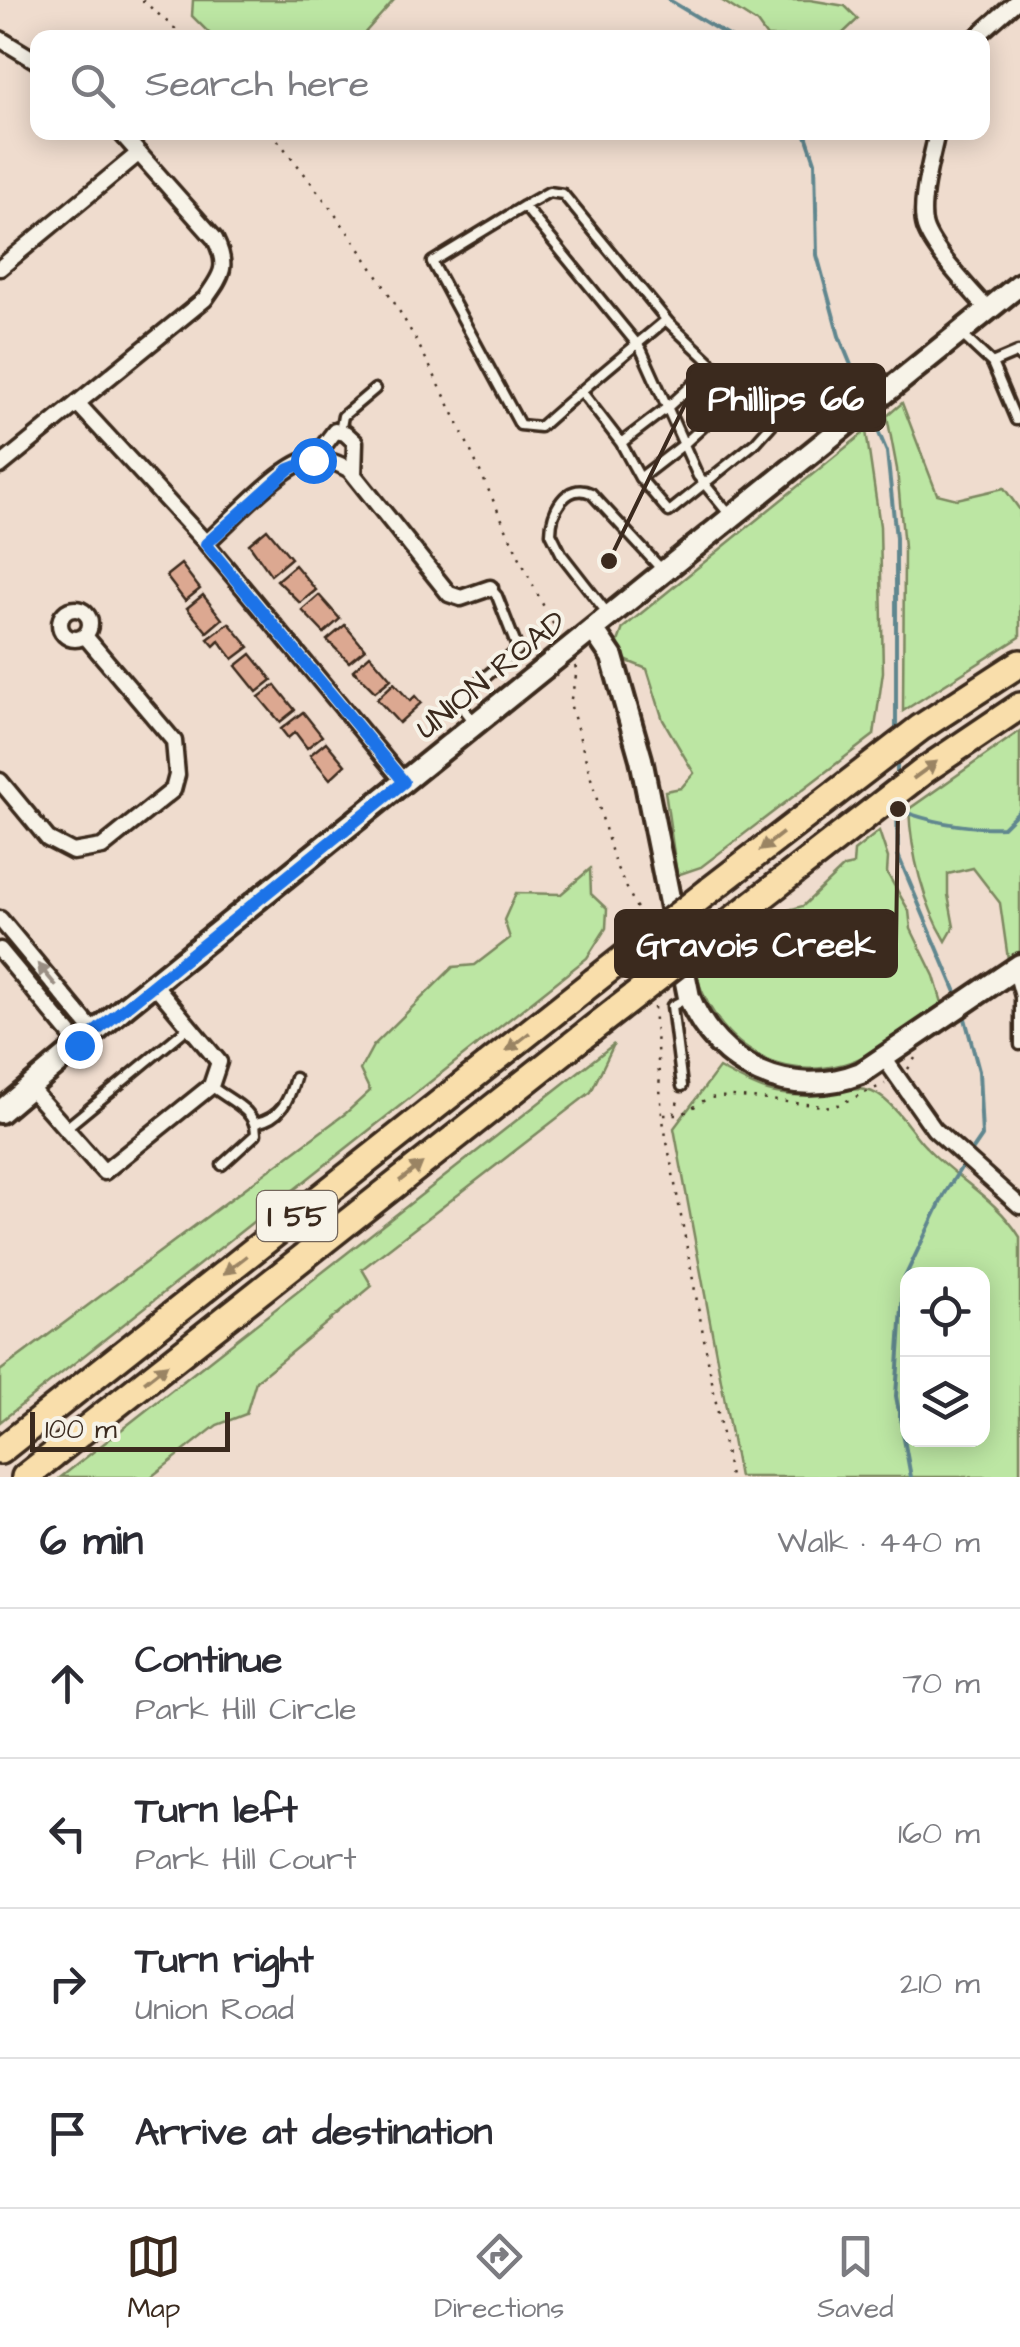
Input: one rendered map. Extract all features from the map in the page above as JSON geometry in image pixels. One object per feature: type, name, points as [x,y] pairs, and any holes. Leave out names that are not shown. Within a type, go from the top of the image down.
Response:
[{"type":"highway","name":"I 55","points":[[0,1451],[832,795],[962,699],[1020,663]]},
{"type":"highway","name":"I 55","points":[[24,1477],[832,841],[1020,706]]},
{"type":"main road","name":"UNION ROAD","points":[[0,1112],[1020,284]]},
{"type":"main road","points":[[601,622],[641,759],[689,998],[705,1030],[725,1052],[774,1077],[797,1082],[835,1081],[861,1073],[1016,968]]},
{"type":"street","points":[[985,30],[1018,0]]},
{"type":"street","points":[[0,39],[30,57]]},
{"type":"street","points":[[0,466],[205,299],[220,276],[224,258],[215,240],[127,140]]},
{"type":"street","points":[[936,140],[924,208],[926,228],[988,310]]},
{"type":"street","points":[[0,268],[139,153]]},
{"type":"street","points":[[77,403],[206,544],[404,782]]},
{"type":"street","points":[[313,460],[326,440],[335,431],[340,432],[355,442],[354,475]]},
{"type":"street","points":[[206,544],[289,469],[313,460],[333,461],[354,475],[449,594],[461,598],[490,588]]},
{"type":"street","points":[[0,781],[48,839],[73,852],[102,847],[172,790],[177,774],[174,741],[85,636]]},
{"type":"street","points":[[0,919],[87,1038]]},
{"type":"street","points":[[0,950],[87,1038]]},
{"type":"street","points":[[29,1087],[104,1172],[211,1086],[219,1062],[154,984]]},
{"type":"street","points":[[884,1058],[934,1129],[1020,1206]]},
{"type":"lane","points":[[581,391],[621,442],[640,478],[669,512],[756,442],[774,422],[666,320],[563,194],[549,192],[432,262],[520,425],[540,427],[581,391],[666,320]]},
{"type":"lane","points":[[524,206],[637,344],[651,366],[705,485],[732,517]]},
{"type":"lane","points":[[960,333],[992,363],[1016,420],[1020,418]]},
{"type":"lane","points":[[992,363],[1018,352],[1020,356]]},
{"type":"lane","points":[[621,442],[714,366]]},
{"type":"lane","points":[[340,432],[343,416],[375,390]]},
{"type":"lane","points":[[640,478],[742,392]]},
{"type":"lane","points":[[601,622],[554,540],[552,519],[569,494],[582,489],[591,493],[664,572]]},
{"type":"lane","points":[[475,724],[457,700],[518,650],[498,596],[490,588]]},
{"type":"lane","points":[[506,661],[524,684]]},
{"type":"lane","points":[[1016,968],[1020,1044]]},
{"type":"lane","points":[[682,1086],[672,1006],[689,998]]},
{"type":"lane","points":[[66,1129],[190,1026]]},
{"type":"lane","points":[[256,1124],[270,1120],[281,1110],[290,1098],[295,1078]]},
{"type":"lane","points":[[211,1086],[252,1115],[256,1124],[256,1134],[222,1165]]},
{"type":"path","points":[[142,0],[177,30]]},
{"type":"path","points":[[278,140],[384,286],[429,364],[559,635]]},
{"type":"path","points":[[575,666],[570,703],[615,864],[641,914]]},
{"type":"path","points":[[655,1018],[662,1116],[730,1477]]},
{"type":"path","points":[[662,1116],[681,1115],[708,1098],[732,1096],[833,1107],[897,1077]]},
{"type":"path","points":[[674,1115],[682,1086]]},
{"type":"green space","points":[[193,0],[394,0],[367,30],[206,30],[192,16]]},
{"type":"green space","points":[[721,0],[810,0],[845,6],[858,19],[846,30],[762,30]]},
{"type":"green space","points":[[902,403],[937,494],[957,499],[1004,488],[1020,510],[1020,637],[903,711],[904,548],[897,469],[887,416]]},
{"type":"green space","points":[[866,431],[880,526],[883,672],[874,735],[701,867],[677,875],[665,791],[681,788],[694,773],[663,720],[647,669],[620,658],[618,642],[623,628]]},
{"type":"green space","points":[[1020,731],[1020,951],[1008,959],[1000,903],[973,868],[948,874],[954,927],[946,941],[920,877],[909,809]]},
{"type":"green space","points":[[879,831],[888,858],[887,873],[909,911],[911,929],[934,976],[942,1003],[856,1060],[818,1068],[772,1062],[733,1037],[705,999],[696,975],[781,912],[803,906],[844,867],[853,865],[854,851]]},
{"type":"green space","points":[[590,869],[591,894],[607,909],[606,928],[587,958],[0,1422],[0,1371],[346,1113],[370,1091],[360,1070],[373,1046],[453,967],[475,965],[510,938],[504,920],[516,893],[561,894]]},
{"type":"green space","points":[[614,1044],[591,1092],[362,1269],[372,1286],[256,1381],[246,1414],[217,1425],[151,1477],[61,1477]]},
{"type":"green space","points":[[719,1068],[779,1094],[849,1090],[875,1093],[938,1158],[988,1200],[1020,1237],[1020,1477],[739,1477],[674,1128]]},
{"type":"building","points":[[267,529],[291,558],[271,575],[249,544]]},
{"type":"building","points":[[181,564],[200,589],[185,601],[166,576]]},
{"type":"building","points":[[295,565],[316,590],[300,603],[277,580]]},
{"type":"building","points":[[203,595],[222,619],[207,632],[187,608]]},
{"type":"building","points":[[319,595],[340,619],[324,633],[302,610]]},
{"type":"building","points":[[229,623],[249,647],[233,659],[219,641],[214,646],[208,639]]},
{"type":"building","points":[[345,625],[365,649],[349,662],[327,640]]},
{"type":"building","points":[[251,654],[272,680],[257,692],[236,666]]},
{"type":"building","points":[[370,655],[391,679],[375,692],[353,670]]},
{"type":"building","points":[[394,683],[410,701],[415,696],[421,703],[399,723],[377,699]]},
{"type":"building","points":[[275,685],[295,710],[280,722],[259,697]]},
{"type":"building","points":[[303,712],[322,736],[307,748],[295,732],[288,738],[281,729]]},
{"type":"building","points":[[326,742],[345,765],[330,779],[310,755]]},
{"type":"waterway","points":[[669,0],[719,30]]},
{"type":"waterway","points":[[808,140],[815,162],[817,255],[839,336],[865,399]]},
{"type":"waterway","points":[[870,412],[887,452],[896,538],[896,734]]},
{"type":"waterway","points":[[897,759],[897,779]]},
{"type":"waterway","points":[[897,804],[898,855],[958,997]]},
{"type":"waterway","points":[[899,810],[950,824],[989,827],[1003,827],[1020,810]]},
{"type":"waterway","points":[[963,1011],[979,1071],[982,1136],[969,1155]]},
{"type":"waterway","points":[[911,1477],[896,1396],[904,1279],[944,1195],[964,1163]]},
{"type":"place","name":"Phillips 66","points":[[609,561]]},
{"type":"place","name":"Gravois Creek","points":[[898,809]]},
{"type":"route","points":[[79,1045],[404,782],[206,544],[289,469],[313,460]]}]
